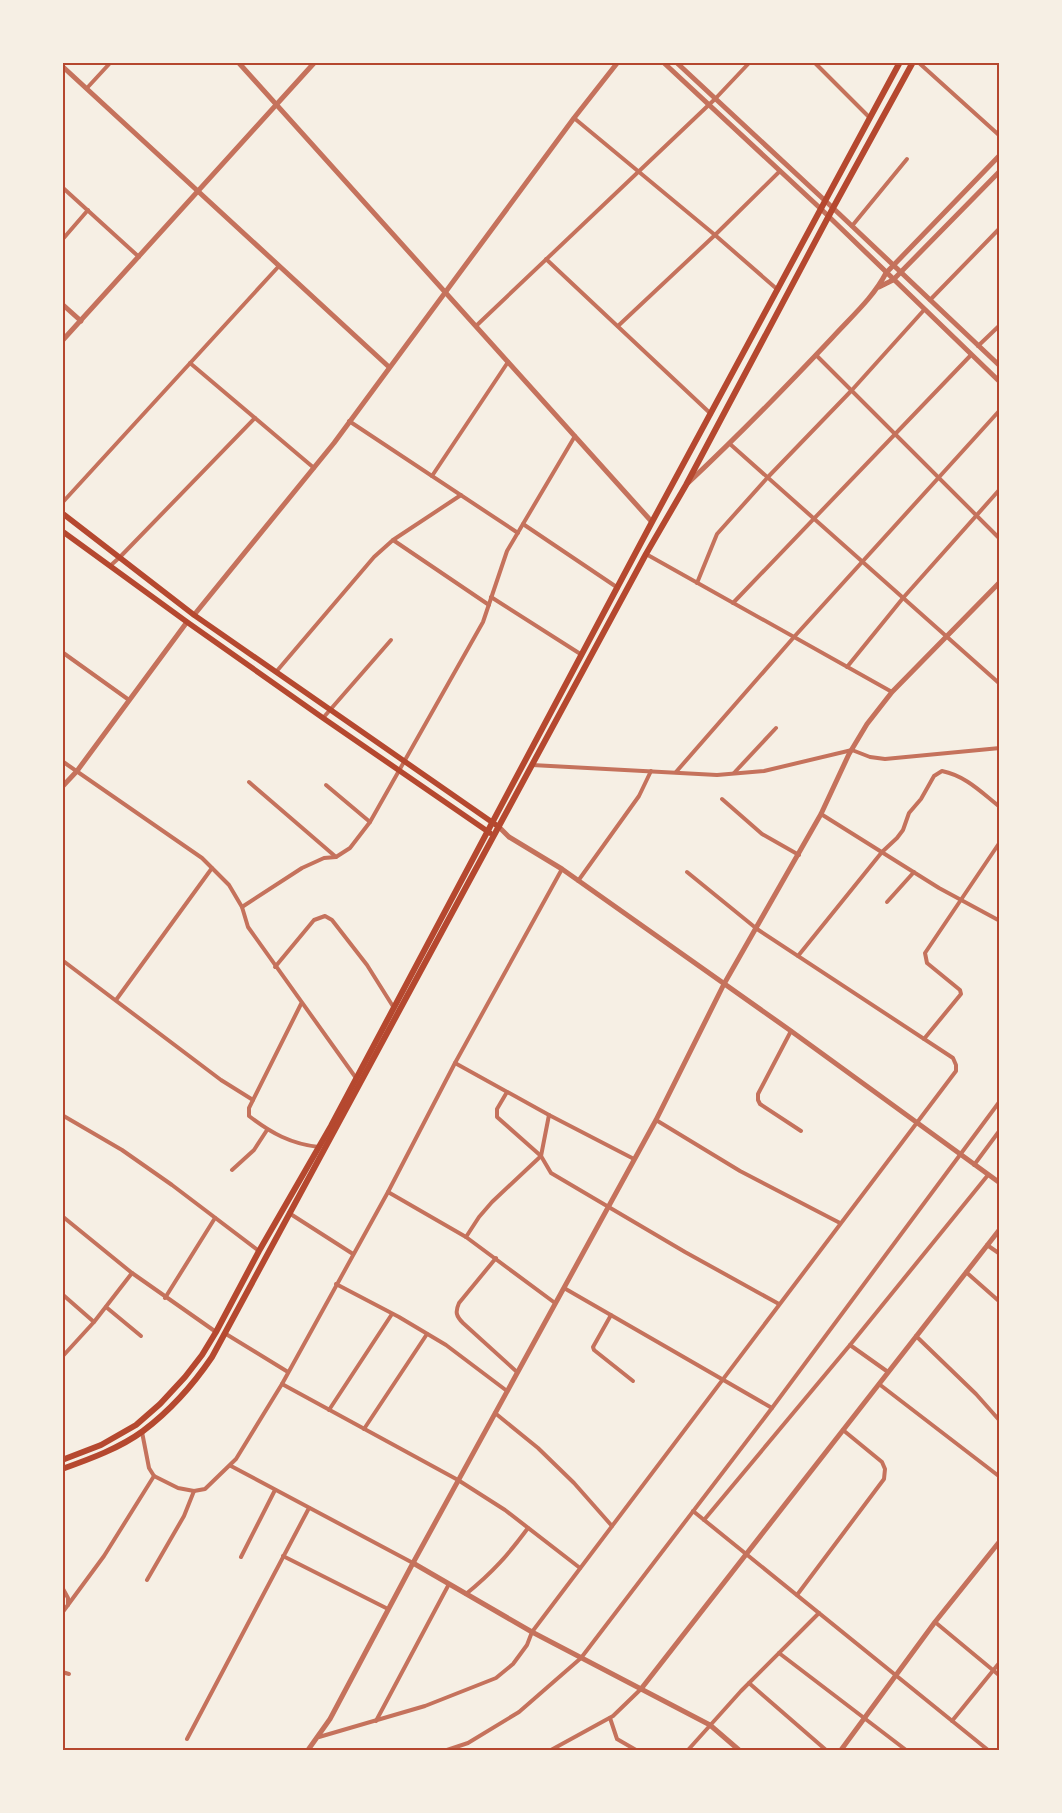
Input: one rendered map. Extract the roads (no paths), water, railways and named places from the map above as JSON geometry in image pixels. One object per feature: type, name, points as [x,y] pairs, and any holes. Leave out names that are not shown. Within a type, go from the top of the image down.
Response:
[{"type":"main road","points":[[62,1460],[101,1445],[136,1425],[185,1378],[202,1356],[394,1008],[652,522],[900,62]]},
{"type":"main road","points":[[62,1469],[98,1456],[142,1432],[169,1409],[195,1382],[226,1334],[913,62]]},
{"type":"main road","points":[[62,513],[194,615],[499,827]]},
{"type":"main road","points":[[62,531],[187,622],[494,836]]},
{"type":"street","points":[[87,88],[111,62]]},
{"type":"street","points":[[238,62],[652,522]]},
{"type":"street","points":[[62,341],[315,62]]},
{"type":"street","points":[[194,615],[314,468],[444,291],[618,62]]},
{"type":"street","points":[[663,62],[829,216],[1000,382]]},
{"type":"street","points":[[676,62],[1000,366]]},
{"type":"street","points":[[476,326],[709,105],[750,62]]},
{"type":"street","points":[[814,62],[870,118]]},
{"type":"street","points":[[918,62],[1000,136]]},
{"type":"street","points":[[62,66],[389,367]]},
{"type":"street","points":[[574,118],[778,290]]},
{"type":"street","points":[[686,485],[730,444],[816,354],[879,287],[886,273],[893,265],[1000,156]]},
{"type":"street","points":[[852,226],[907,160]]},
{"type":"street","points":[[618,326],[780,171]]},
{"type":"street","points":[[879,287],[893,280],[1000,171]]},
{"type":"street","points":[[62,187],[139,257]]},
{"type":"street","points":[[62,240],[88,210]]},
{"type":"street","points":[[930,300],[1000,228]]},
{"type":"street","points":[[546,259],[710,414]]},
{"type":"street","points":[[62,504],[279,266]]},
{"type":"street","points":[[62,304],[80,321]]},
{"type":"street","points":[[697,583],[717,534],[924,310]]},
{"type":"street","points":[[978,346],[1000,325]]},
{"type":"street","points":[[816,354],[1000,539]]},
{"type":"street","points":[[733,603],[971,355]]},
{"type":"street","points":[[432,476],[508,362]]},
{"type":"street","points":[[190,363],[314,468]]},
{"type":"street","points":[[676,772],[862,561],[1000,410]]},
{"type":"street","points":[[110,566],[255,418]]},
{"type":"street","points":[[349,421],[518,533]]},
{"type":"street","points":[[242,907],[302,868],[324,858],[336,856],[350,848],[370,822],[483,622],[507,551],[575,436]]},
{"type":"street","points":[[730,444],[1000,684]]},
{"type":"street","points":[[847,667],[903,598],[1000,489]]},
{"type":"street","points":[[276,672],[374,557],[393,540],[461,495]]},
{"type":"street","points":[[523,524],[618,588]]},
{"type":"street","points":[[393,540],[489,605]]},
{"type":"street","points":[[646,554],[892,692]]},
{"type":"street","points":[[308,1750],[330,1719],[607,1206],[656,1120],[724,984],[799,855],[867,724],[892,692],[1000,582]]},
{"type":"street","points":[[492,597],[582,655]]},
{"type":"street","points":[[62,787],[77,771],[187,622]]},
{"type":"street","points":[[323,718],[391,640]]},
{"type":"street","points":[[62,652],[129,700]]},
{"type":"street","points":[[734,773],[776,728]]},
{"type":"street","points":[[532,765],[717,775],[764,771],[851,752],[885,759],[1000,748]]},
{"type":"street","points":[[62,761],[202,858],[229,885],[242,907],[248,928],[356,1078]]},
{"type":"street","points":[[578,881],[639,796],[651,771]]},
{"type":"street","points":[[798,956],[882,852],[897,838],[903,830],[909,813],[921,799],[934,776],[942,771],[967,780],[1000,807]]},
{"type":"street","points":[[249,782],[336,856]]},
{"type":"street","points":[[326,785],[370,822]]},
{"type":"street","points":[[722,799],[762,834],[799,855]]},
{"type":"street","points":[[821,814],[914,872],[1000,921]]},
{"type":"street","points":[[499,827],[509,837],[562,869],[791,1031],[1000,1183]]},
{"type":"street","points":[[494,836],[509,837]]},
{"type":"street","points":[[924,1039],[961,994],[960,990],[927,963],[925,954],[1000,842]]},
{"type":"street","points":[[116,1000],[212,868]]},
{"type":"street","points":[[142,1432],[149,1468],[154,1476],[178,1488],[194,1491],[205,1488],[230,1466],[282,1384],[562,869]]},
{"type":"street","points":[[319,1737],[425,1706],[496,1678],[514,1664],[527,1645],[532,1632],[956,1071],[953,1058],[757,928],[687,872]]},
{"type":"street","points":[[887,902],[914,872]]},
{"type":"street","points":[[275,968],[314,920],[325,916],[332,920],[367,965],[394,1008]]},
{"type":"street","points":[[62,960],[221,1080],[253,1100]]},
{"type":"street","points":[[301,1004],[249,1108],[249,1116],[267,1130],[283,1139],[319,1147]]},
{"type":"street","points":[[791,1031],[758,1094],[758,1100],[760,1104],[801,1131]]},
{"type":"street","points":[[455,1063],[634,1159]]},
{"type":"street","points":[[507,1092],[497,1109],[497,1117],[541,1156],[552,1173],[779,1304]]},
{"type":"street","points":[[447,1750],[468,1743],[519,1712],[581,1658],[772,1408],[1000,1101]]},
{"type":"street","points":[[62,1115],[122,1150],[259,1251]]},
{"type":"street","points":[[466,1237],[492,1202],[541,1156],[549,1115]]},
{"type":"street","points":[[656,1120],[740,1171],[840,1223]]},
{"type":"street","points":[[232,1170],[254,1150],[267,1130]]},
{"type":"street","points":[[974,1165],[1000,1130]]},
{"type":"street","points":[[704,1520],[988,1175]]},
{"type":"street","points":[[388,1192],[466,1237],[555,1303]]},
{"type":"street","points":[[290,1213],[352,1254]]},
{"type":"street","points":[[62,1216],[132,1274],[216,1332]]},
{"type":"street","points":[[165,1298],[216,1218]]},
{"type":"street","points":[[550,1750],[610,1718],[641,1689],[1000,1229]]},
{"type":"street","points":[[987,1245],[1000,1254]]},
{"type":"street","points":[[496,1258],[455,1311],[456,1316],[463,1323],[517,1372]]},
{"type":"street","points":[[966,1272],[1000,1302]]},
{"type":"street","points":[[62,1357],[94,1322],[132,1274]]},
{"type":"street","points":[[336,1284],[446,1345],[507,1391]]},
{"type":"street","points":[[564,1288],[772,1408]]},
{"type":"street","points":[[62,1294],[94,1322]]},
{"type":"street","points":[[106,1307],[141,1336]]},
{"type":"street","points":[[329,1410],[392,1314]]},
{"type":"street","points":[[611,1315],[593,1347],[594,1350],[633,1381]]},
{"type":"street","points":[[226,1334],[288,1372]]},
{"type":"street","points":[[364,1429],[427,1334]]},
{"type":"street","points":[[916,1336],[976,1394],[1000,1421]]},
{"type":"street","points":[[850,1345],[888,1372]]},
{"type":"street","points":[[282,1384],[458,1480],[505,1510],[580,1568]]},
{"type":"street","points":[[879,1384],[1000,1477]]},
{"type":"street","points":[[495,1413],[544,1454],[574,1483],[612,1526]]},
{"type":"street","points":[[797,1595],[884,1479],[885,1469],[882,1462],[843,1430]]},
{"type":"street","points":[[230,1466],[413,1563],[532,1632],[710,1725],[738,1750]]},
{"type":"street","points":[[62,1613],[104,1556],[154,1476]]},
{"type":"street","points":[[241,1557],[276,1490]]},
{"type":"street","points":[[147,1580],[184,1516],[194,1491]]},
{"type":"street","points":[[187,1739],[309,1508]]},
{"type":"street","points":[[693,1511],[988,1750]]},
{"type":"street","points":[[466,1594],[490,1575],[528,1528]]},
{"type":"street","points":[[840,1750],[865,1719],[935,1622],[1000,1541]]},
{"type":"street","points":[[283,1556],[388,1609]]},
{"type":"street","points":[[376,1720],[449,1584]]},
{"type":"street","points":[[62,1587],[68,1598],[68,1606]]},
{"type":"street","points":[[688,1750],[749,1683],[819,1613]]},
{"type":"street","points":[[935,1622],[1000,1676]]},
{"type":"street","points":[[779,1653],[906,1750]]},
{"type":"street","points":[[952,1721],[1000,1662]]},
{"type":"street","points":[[62,1672],[69,1674]]},
{"type":"street","points":[[749,1683],[826,1750]]},
{"type":"street","points":[[610,1718],[617,1739],[636,1750]]}]
